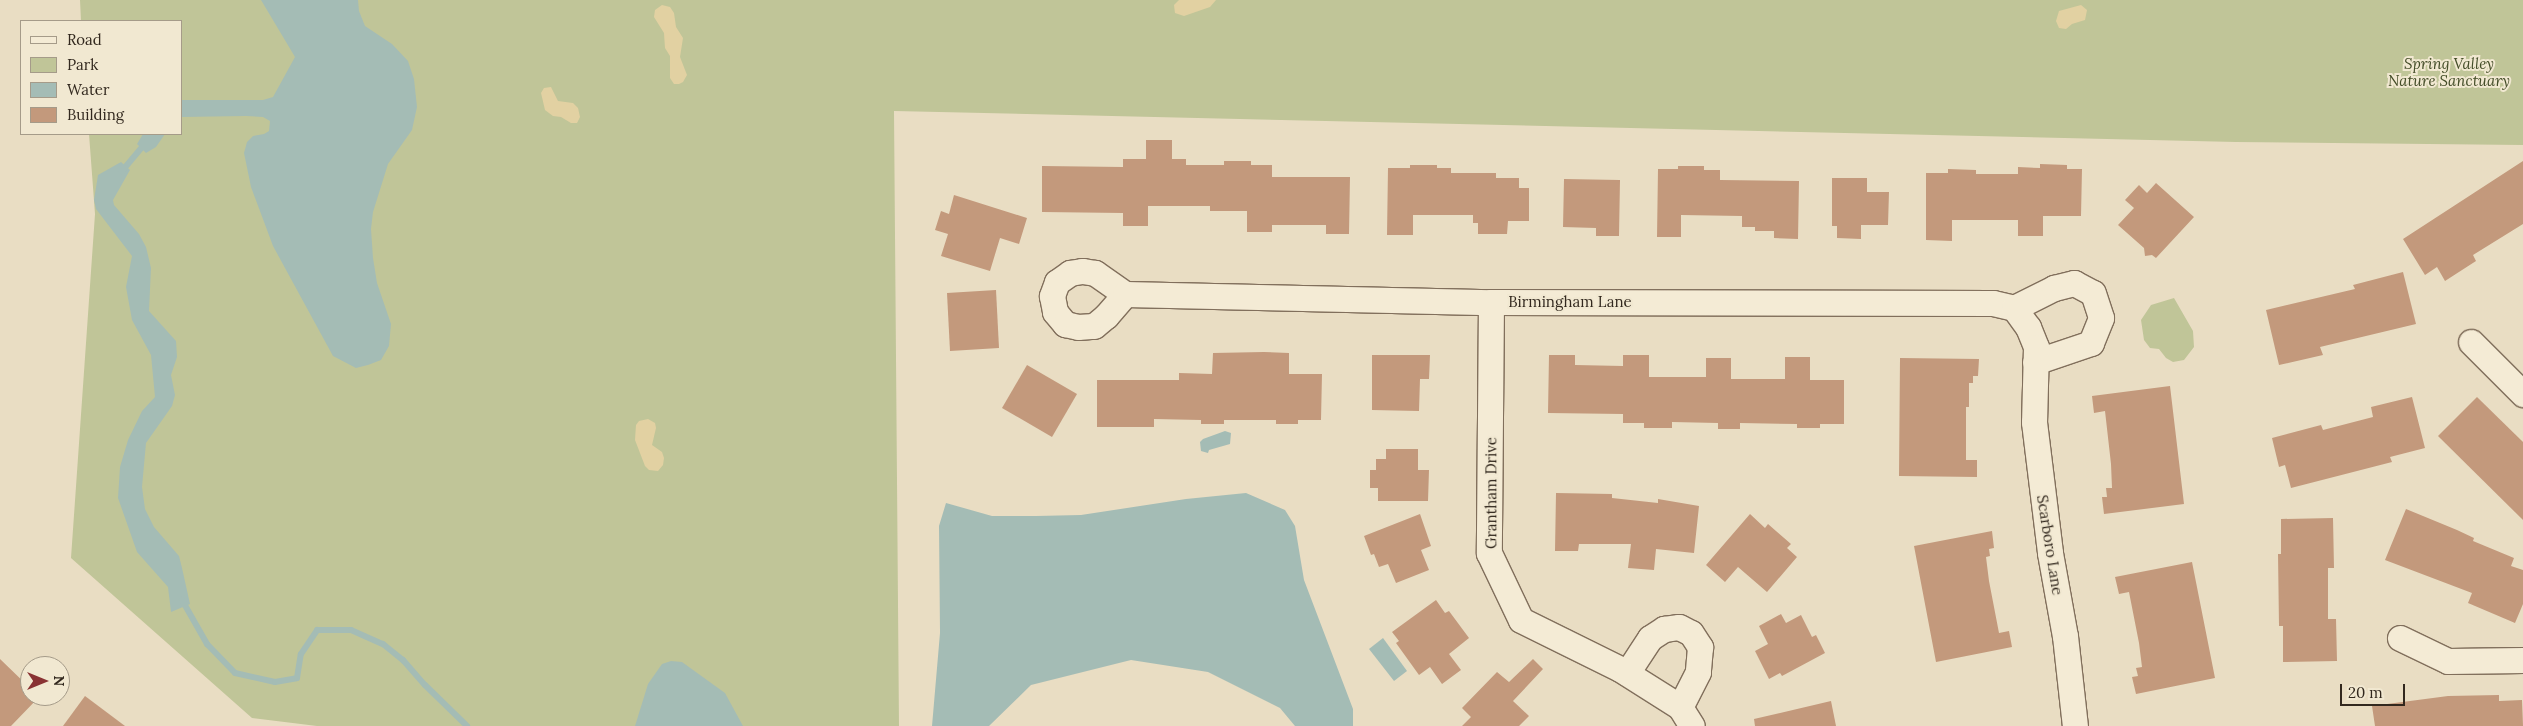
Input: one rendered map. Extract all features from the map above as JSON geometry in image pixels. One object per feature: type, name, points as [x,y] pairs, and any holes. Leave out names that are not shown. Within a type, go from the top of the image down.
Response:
[{"type":"street","points":[[2074,283],[2092,293],[2101,318],[2091,343],[2036,362],[2036,347],[2028,327],[2014,308],[2054,288],[2074,283]]},
{"type":"street","name":"Birmingham Lane","points":[[1125,294],[1491,302],[1993,303],[2014,308]]},
{"type":"street","name":"Grantham Drive","points":[[1491,302],[1489,553],[1521,620],[1627,673],[1686,716],[1698,672],[1700,647],[1691,632],[1679,627],[1664,629],[1650,638],[1627,673]]},
{"type":"street","points":[[2471,342],[2523,394]]},
{"type":"street","name":"Scarboro Lane","points":[[2036,362],[2034,422],[2037,455],[2050,553],[2065,636],[2076,726]]},
{"type":"street","points":[[2400,638],[2448,661],[2523,660]]},
{"type":"green space","name":"Spring Valley Nature Sanctuary","points":[[80,0],[2523,0],[2523,145],[2236,142],[894,111],[899,726],[317,726],[252,718],[71,558],[95,214],[89,135],[182,135],[182,20],[81,20]]},
{"type":"green space","points":[[2174,298],[2193,331],[2194,347],[2184,360],[2173,362],[2166,358],[2159,349],[2150,348],[2144,340],[2141,320],[2151,305]]},
{"type":"sand","points":[[1179,0],[1216,0],[1210,7],[1184,16],[1175,13],[1174,5]]},
{"type":"sand","points":[[662,5],[670,7],[674,13],[676,27],[683,38],[680,57],[687,75],[683,82],[679,84],[674,84],[670,78],[670,56],[665,48],[664,33],[654,17],[655,10]]},
{"type":"sand","points":[[2081,5],[2087,10],[2085,20],[2072,24],[2066,29],[2059,28],[2056,21],[2059,11]]},
{"type":"sand","points":[[551,87],[558,101],[573,103],[578,108],[580,117],[577,123],[571,123],[561,117],[553,116],[545,110],[541,93],[544,88]]},
{"type":"sand","points":[[648,419],[655,423],[656,428],[652,445],[662,452],[664,458],[663,465],[658,471],[649,470],[645,466],[635,440],[636,425],[639,421]]},
{"type":"water","points":[[261,0],[358,0],[359,11],[365,26],[392,44],[408,61],[414,79],[417,107],[412,130],[388,164],[373,212],[371,229],[377,283],[391,324],[389,346],[381,360],[356,368],[333,356],[273,246],[251,187],[244,153],[247,142],[253,136],[269,131],[270,121],[263,117],[246,116],[182,117],[182,100],[263,100],[273,97],[295,57]]},
{"type":"water","points":[[142,135],[164,135],[156,147],[146,153],[137,144]]},
{"type":"water","points":[[121,162],[130,170],[113,200],[114,205],[139,234],[146,247],[151,268],[149,311],[176,341],[177,357],[171,375],[175,395],[172,406],[146,443],[142,487],[145,509],[154,527],[179,556],[182,568],[190,604],[171,612],[168,587],[137,552],[118,498],[120,467],[128,440],[142,411],[155,397],[151,355],[132,320],[126,287],[132,256],[96,209],[94,200],[98,175]]},
{"type":"water","points":[[1225,431],[1231,433],[1230,444],[1209,450],[1208,453],[1201,451],[1200,442],[1203,439]]},
{"type":"water","points":[[1246,493],[1285,510],[1295,526],[1304,580],[1353,709],[1353,726],[1295,726],[1280,708],[1208,672],[1131,660],[1031,685],[989,726],[932,726],[940,633],[939,526],[946,503],[992,516],[1081,515],[1186,499]]},
{"type":"water","points":[[1383,638],[1407,671],[1394,681],[1369,649]]},
{"type":"water","points":[[671,661],[682,662],[725,693],[743,726],[635,726],[648,684],[662,664]]},
{"type":"building","points":[[1146,140],[1172,140],[1172,159],[1186,159],[1186,165],[1224,165],[1224,161],[1251,161],[1251,165],[1272,165],[1272,177],[1350,177],[1349,234],[1326,234],[1326,225],[1272,225],[1272,232],[1247,232],[1247,211],[1210,211],[1210,206],[1148,206],[1148,226],[1123,226],[1123,213],[1042,212],[1042,166],[1123,167],[1123,159],[1146,159]]},
{"type":"building","points":[[2523,161],[2523,224],[2473,255],[2476,261],[2445,281],[2437,267],[2425,275],[2403,239]]},
{"type":"building","points":[[2040,164],[2067,165],[2067,169],[2082,169],[2081,216],[2043,216],[2043,236],[2018,236],[2018,220],[1952,220],[1952,241],[1926,240],[1926,173],[1948,173],[1948,169],[1976,170],[1976,174],[2018,174],[2018,167],[2040,168]]},
{"type":"building","points":[[1410,165],[1437,165],[1437,168],[1451,168],[1451,173],[1496,173],[1496,178],[1519,178],[1519,188],[1529,188],[1529,221],[1508,221],[1507,234],[1478,234],[1478,223],[1473,223],[1473,215],[1413,215],[1413,235],[1387,235],[1388,168],[1410,168]]},
{"type":"building","points":[[1678,166],[1704,166],[1704,170],[1720,170],[1720,180],[1799,181],[1798,239],[1774,238],[1774,231],[1755,231],[1755,227],[1742,227],[1742,216],[1681,215],[1681,237],[1657,237],[1658,169],[1678,169]]},
{"type":"building","points":[[1832,178],[1867,178],[1867,192],[1889,192],[1888,225],[1861,225],[1861,239],[1837,238],[1837,226],[1832,226]]},
{"type":"building","points":[[1564,179],[1620,180],[1619,236],[1596,236],[1596,228],[1563,227]]},
{"type":"building","points":[[2156,183],[2194,217],[2156,258],[2152,255],[2145,256],[2144,248],[2118,225],[2134,208],[2125,200],[2139,185],[2147,193]]},
{"type":"building","points":[[954,195],[1027,218],[1019,244],[1000,238],[990,271],[941,256],[948,234],[935,230],[941,211],[949,214]]},
{"type":"building","points":[[2403,272],[2416,324],[2320,347],[2323,355],[2279,365],[2266,310],[2355,289],[2353,285]]},
{"type":"building","points":[[996,290],[999,348],[950,351],[947,293]]},
{"type":"building","points":[[1213,353],[1289,353],[1289,374],[1322,374],[1321,420],[1298,420],[1298,424],[1276,424],[1276,420],[1224,420],[1224,424],[1201,424],[1201,420],[1154,419],[1154,427],[1097,427],[1097,380],[1179,380],[1179,373],[1212,374]]},
{"type":"building","points":[[1372,355],[1430,355],[1429,379],[1420,379],[1419,411],[1372,410]]},
{"type":"building","points":[[1549,355],[1575,355],[1575,365],[1623,366],[1623,355],[1649,355],[1649,377],[1706,377],[1706,358],[1731,358],[1731,379],[1785,379],[1785,357],[1810,357],[1810,380],[1844,380],[1844,424],[1820,424],[1820,428],[1797,428],[1797,424],[1740,423],[1740,429],[1718,429],[1718,423],[1672,422],[1672,428],[1644,428],[1644,423],[1623,423],[1623,414],[1548,413]]},
{"type":"building","points":[[1900,358],[1979,359],[1978,376],[1973,376],[1973,383],[1969,383],[1969,407],[1966,407],[1966,460],[1977,460],[1977,477],[1899,476]]},
{"type":"building","points":[[1027,365],[1077,394],[1052,437],[1002,408]]},
{"type":"building","points":[[2170,386],[2184,504],[2104,514],[2102,497],[2107,497],[2106,488],[2112,488],[2111,464],[2105,411],[2094,413],[2092,396]]},
{"type":"building","points":[[2412,397],[2425,448],[2390,457],[2392,462],[2291,488],[2285,465],[2279,467],[2272,438],[2321,425],[2323,430],[2373,417],[2371,407]]},
{"type":"building","points":[[2477,397],[2523,442],[2523,520],[2438,436]]},
{"type":"building","points":[[1386,449],[1418,449],[1418,470],[1429,470],[1428,501],[1378,501],[1378,488],[1370,488],[1370,470],[1376,470],[1376,459],[1386,459]]},
{"type":"building","points":[[1556,493],[1612,494],[1612,498],[1658,503],[1658,499],[1699,506],[1694,553],[1656,549],[1654,570],[1628,568],[1631,544],[1579,544],[1578,551],[1555,551]]},
{"type":"building","points":[[2406,509],[2457,530],[2474,538],[2473,541],[2514,558],[2511,566],[2523,570],[2523,604],[2515,623],[2468,603],[2472,593],[2385,560]]},
{"type":"building","points":[[1420,514],[1431,546],[1421,550],[1429,570],[1396,583],[1388,564],[1379,567],[1374,554],[1371,555],[1364,536]]},
{"type":"building","points":[[1750,514],[1765,528],[1768,524],[1791,544],[1787,548],[1797,557],[1767,592],[1738,567],[1725,582],[1706,565]]},
{"type":"building","points":[[2333,518],[2334,568],[2328,568],[2328,619],[2336,619],[2337,661],[2283,662],[2283,626],[2279,626],[2278,554],[2281,554],[2281,519]]},
{"type":"building","points":[[1992,531],[1994,548],[1989,549],[1990,556],[1986,557],[1989,581],[1999,633],[2009,631],[2012,647],[1936,662],[1914,546]]},
{"type":"building","points":[[2192,562],[2215,678],[2136,694],[2132,677],[2138,676],[2136,668],[2142,667],[2139,643],[2129,592],[2119,594],[2115,577]]},
{"type":"building","points":[[1436,600],[1445,613],[1449,611],[1469,638],[1449,654],[1461,670],[1442,684],[1430,667],[1419,675],[1396,643],[1399,641],[1392,632]]},
{"type":"building","points":[[1781,614],[1786,623],[1801,615],[1812,637],[1816,635],[1825,653],[1782,676],[1780,673],[1769,679],[1755,651],[1768,644],[1759,626]]},
{"type":"building","points":[[0,659],[20,678],[20,706],[30,706],[11,726],[0,726]]},
{"type":"building","points":[[1533,659],[1543,669],[1513,701],[1529,716],[1519,726],[1462,726],[1471,717],[1462,708],[1497,672],[1509,682]]},
{"type":"building","points":[[2499,695],[2499,701],[2522,700],[2523,726],[2375,726],[2372,706],[2448,696]]},
{"type":"building","points":[[85,696],[125,726],[63,726]]},
{"type":"building","points":[[1831,701],[1836,726],[1755,726],[1754,719]]},
{"type":"waterway","points":[[122,171],[152,135]]},
{"type":"waterway","points":[[182,600],[207,644],[235,673],[275,682],[297,678],[301,654],[317,630],[351,630],[383,644],[403,660],[425,685],[467,726]]}]
